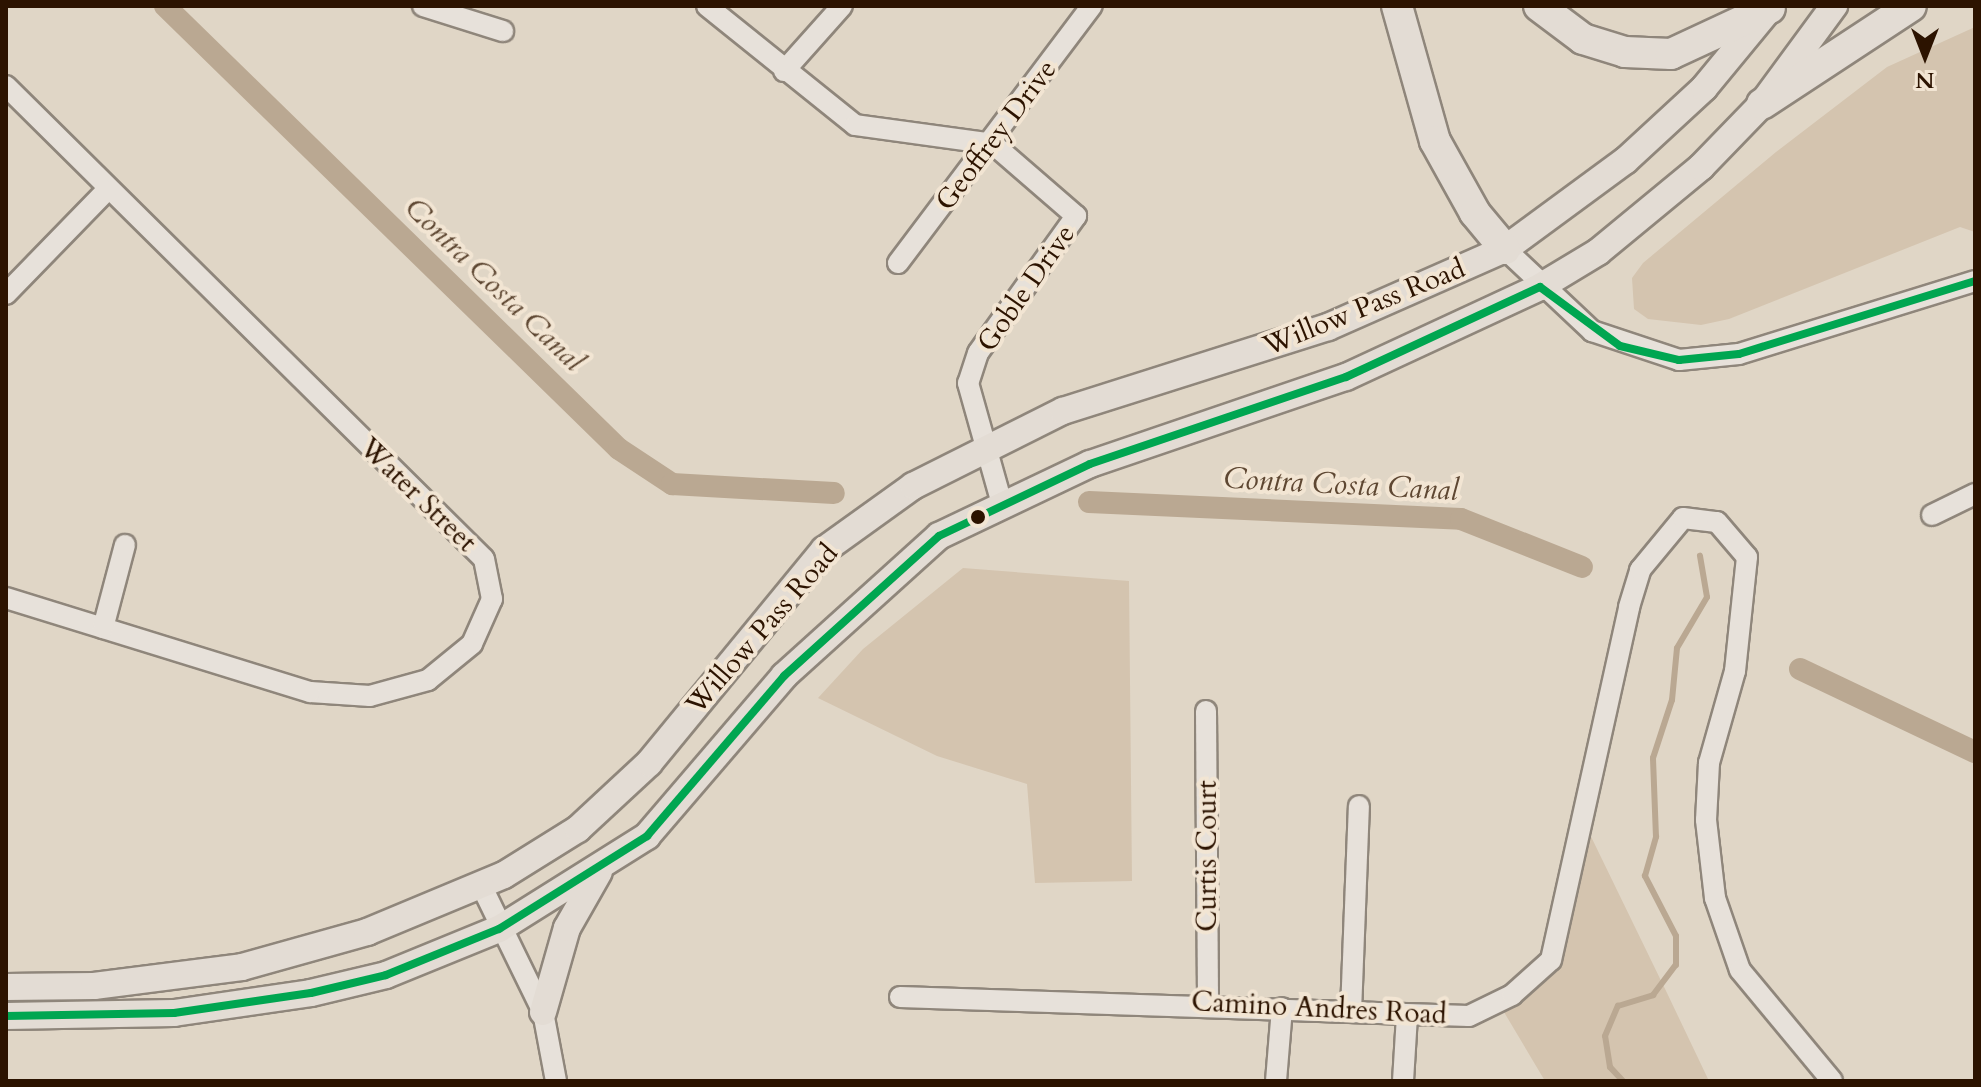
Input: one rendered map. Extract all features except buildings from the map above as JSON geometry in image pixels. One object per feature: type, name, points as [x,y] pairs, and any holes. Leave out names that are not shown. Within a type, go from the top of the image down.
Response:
[{"type":"highway","points":[[1397,6],[1435,141],[1475,213],[1505,249]]},
{"type":"highway","points":[[1539,6],[1583,39],[1625,52],[1671,54],[1771,7]]},
{"type":"highway","points":[[1762,104],[1911,6]]},
{"type":"main road","name":"Willow Pass Road","points":[[6,1016],[174,1013],[324,990],[386,975],[499,929],[601,868],[647,836],[784,676],[864,599],[939,536],[1090,464],[1346,377],[1540,287],[1646,215],[1762,104],[1834,6]]},
{"type":"main road","name":"Willow Pass Road","points":[[6,987],[94,986],[242,967],[367,932],[482,887],[578,829],[649,763],[824,550],[985,444],[1063,411],[1328,327],[1505,249],[1625,161],[1704,88],[1771,7]]},
{"type":"main road","points":[[543,1012],[567,928],[601,868]]},
{"type":"street","points":[[423,6],[503,31]]},
{"type":"street","points":[[707,6],[784,71],[855,125],[993,144]]},
{"type":"street","points":[[784,71],[842,6]]},
{"type":"street","name":"Geoffrey Drive","points":[[898,263],[993,144],[1092,6]]},
{"type":"street","name":"Water Street","points":[[6,86],[106,191],[484,559],[492,599],[472,644],[428,680],[370,696],[310,692],[6,598]]},
{"type":"street","name":"Goble Drive","points":[[993,144],[1076,216],[978,353],[968,383],[1002,504]]},
{"type":"street","points":[[6,294],[106,191]]},
{"type":"street","points":[[1505,249],[1540,287],[1620,346],[1694,360],[1753,350],[1975,281]]},
{"type":"street","points":[[1932,515],[1975,494]]},
{"type":"street","name":"Camino Andres Road","points":[[900,997],[1208,1002],[1407,1016],[1469,1016],[1512,995],[1551,960],[1629,607],[1640,570],[1683,518],[1717,522],[1747,557],[1735,671],[1709,763],[1706,820],[1715,898],[1740,970],[1832,1081]]},
{"type":"street","points":[[103,628],[125,545]]},
{"type":"street","name":"Curtis Court","points":[[1206,711],[1208,1002]]},
{"type":"street","points":[[1351,1012],[1359,806]]},
{"type":"street","points":[[482,887],[499,929],[543,1012],[556,1081]]},
{"type":"street","points":[[1276,1081],[1282,1008]]},
{"type":"street","points":[[1403,1081],[1407,1016]]},
{"type":"shaded area","points":[[1975,27],[1975,232],[1960,227],[1729,319],[1701,325],[1648,319],[1634,309],[1632,278],[1643,263],[1776,152],[1887,67]]},
{"type":"shaded area","points":[[963,568],[1129,581],[1132,881],[1035,883],[1027,784],[937,756],[818,698],[863,649]]},
{"type":"shaded area","points":[[1581,816],[1709,1081],[1545,1081],[1498,1002],[1551,960]]},
{"type":"waterway","name":"Contra Costa Canal","points":[[165,6],[619,449],[672,484],[834,493]]},
{"type":"waterway","name":"Contra Costa Canal","points":[[1089,502],[1461,519],[1582,567]]},
{"type":"waterway","points":[[1623,1081],[1610,1067],[1605,1036],[1618,1006],[1653,995],[1676,965],[1676,936],[1645,876],[1656,837],[1653,758],[1672,700],[1677,648],[1707,597],[1700,556]]},
{"type":"waterway","name":"Contra Costa Canal","points":[[1800,669],[1975,752]]},
{"type":"transit line","points":[[6,1016],[174,1013],[311,993],[386,975],[499,929],[647,836],[784,676],[939,536],[1090,464],[1346,377],[1540,287],[1620,346],[1679,360],[1739,354],[1975,281]]}]
